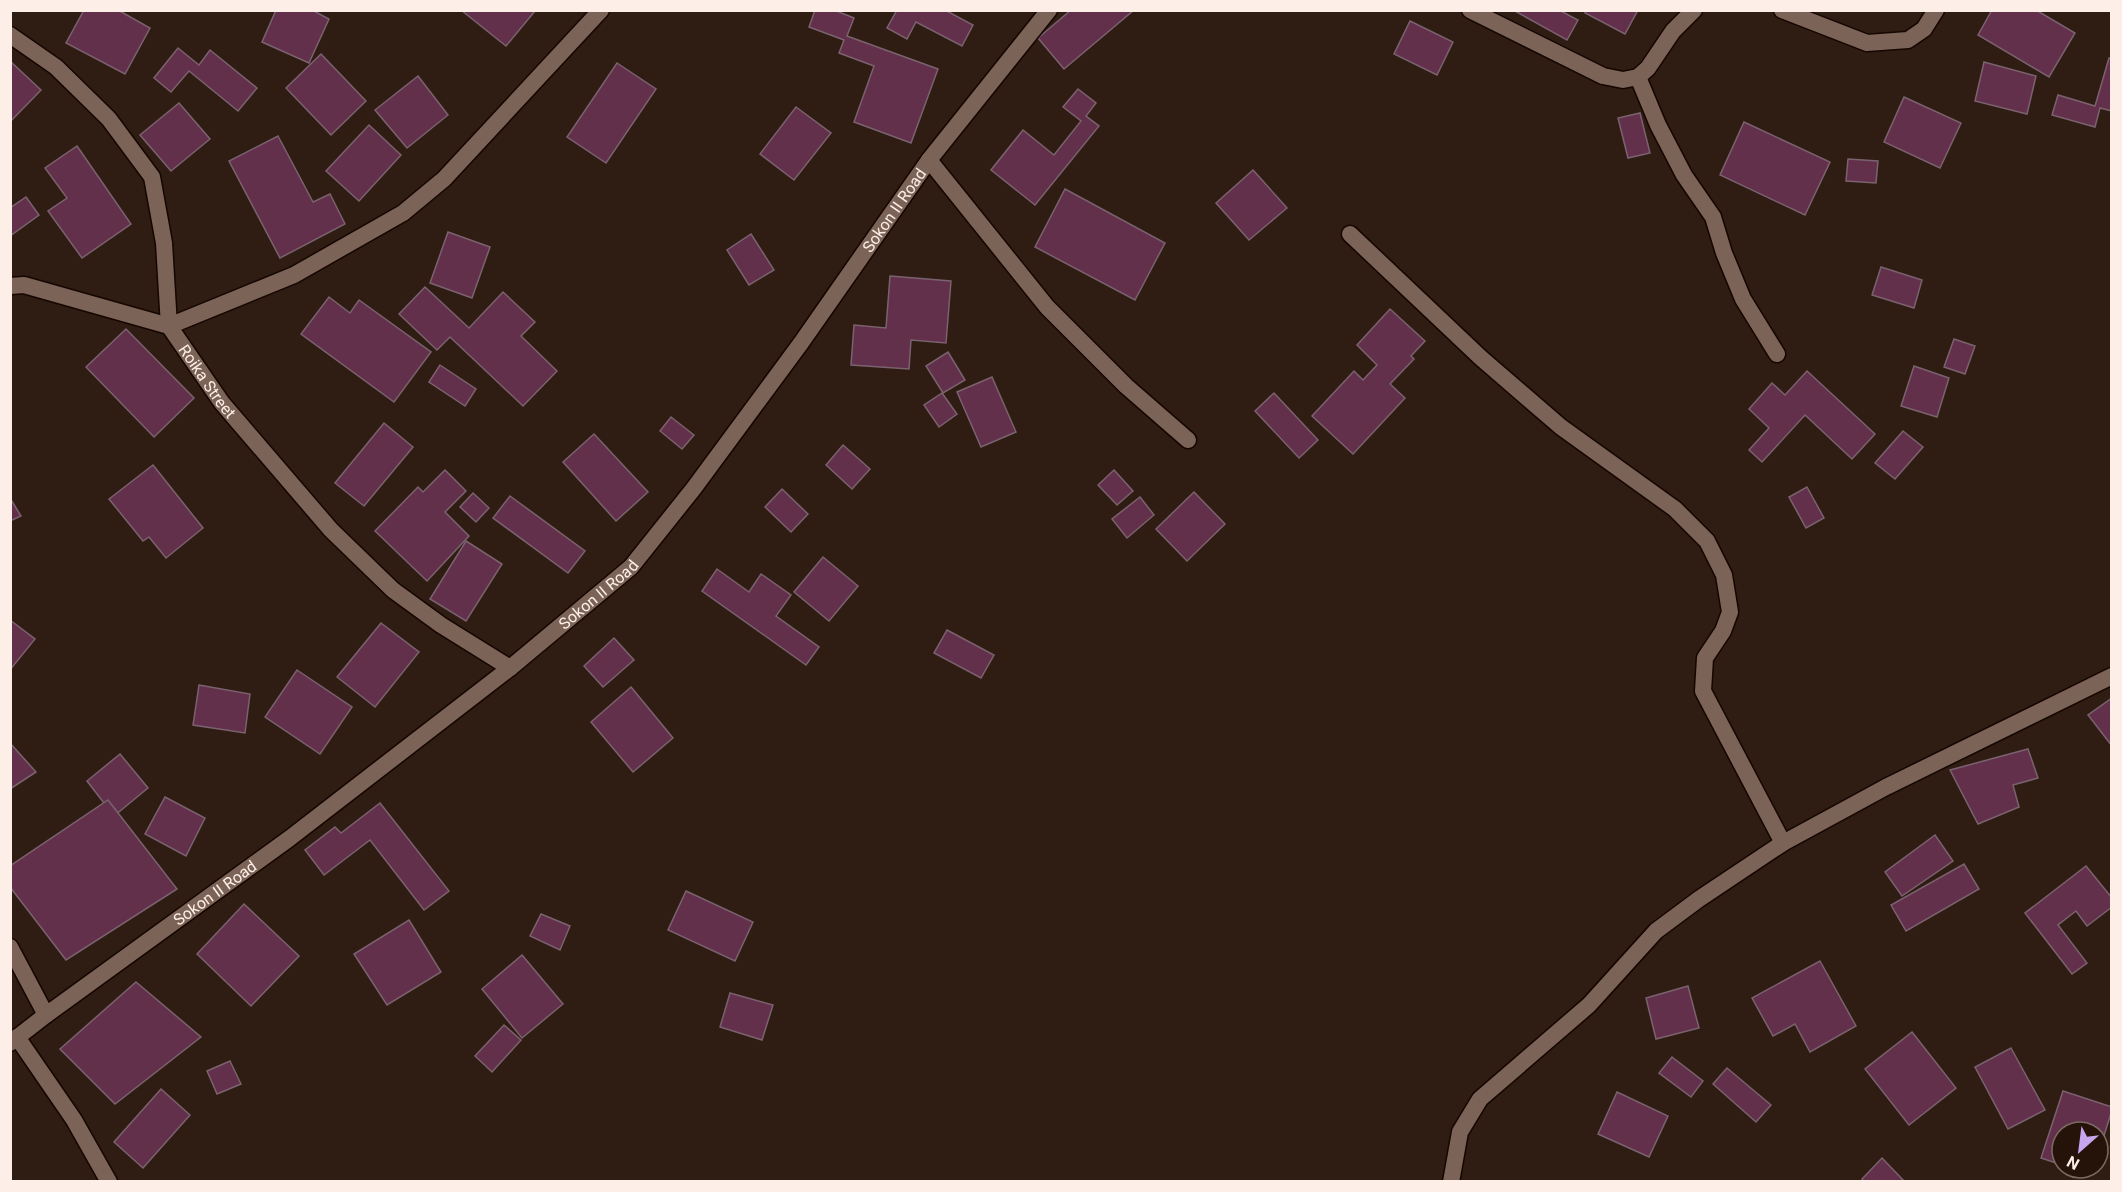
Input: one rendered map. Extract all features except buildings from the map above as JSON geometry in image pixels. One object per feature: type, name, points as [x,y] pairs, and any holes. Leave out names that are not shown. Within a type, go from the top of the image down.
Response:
[{"type":"street","points":[[10,286],[24,285],[169,326],[294,275],[403,213],[444,179],[601,10]]},
{"type":"street","name":"Sokon II Road","points":[[14,1040],[290,838],[510,668],[632,567],[694,488],[801,343],[929,160],[1049,10]]},
{"type":"street","points":[[1470,10],[1603,76],[1623,80],[1638,77],[1648,68],[1673,31],[1694,10]]},
{"type":"street","points":[[1782,10],[1867,43],[1908,40],[1924,29],[1936,10]]},
{"type":"street","points":[[10,35],[56,67],[110,119],[152,177],[164,243],[169,326]]},
{"type":"street","points":[[1638,77],[1658,125],[1684,176],[1713,217],[1724,252],[1743,298],[1777,354]]},
{"type":"street","points":[[929,160],[1047,307],[1126,386],[1188,440]]},
{"type":"street","points":[[1350,234],[1490,366],[1561,427],[1675,509],[1707,541],[1724,575],[1730,612],[1723,631],[1705,658],[1703,690],[1783,843]]},
{"type":"street","name":"Roika Street","points":[[169,326],[222,404],[331,530],[393,590],[441,625],[510,668]]},
{"type":"street","points":[[1450,1182],[1460,1132],[1480,1099],[1589,1005],[1656,931],[1735,873],[1783,843],[1886,787],[2112,676]]},
{"type":"street","points":[[10,947],[46,1015]]},
{"type":"street","points":[[14,1040],[74,1120],[109,1182]]}]
